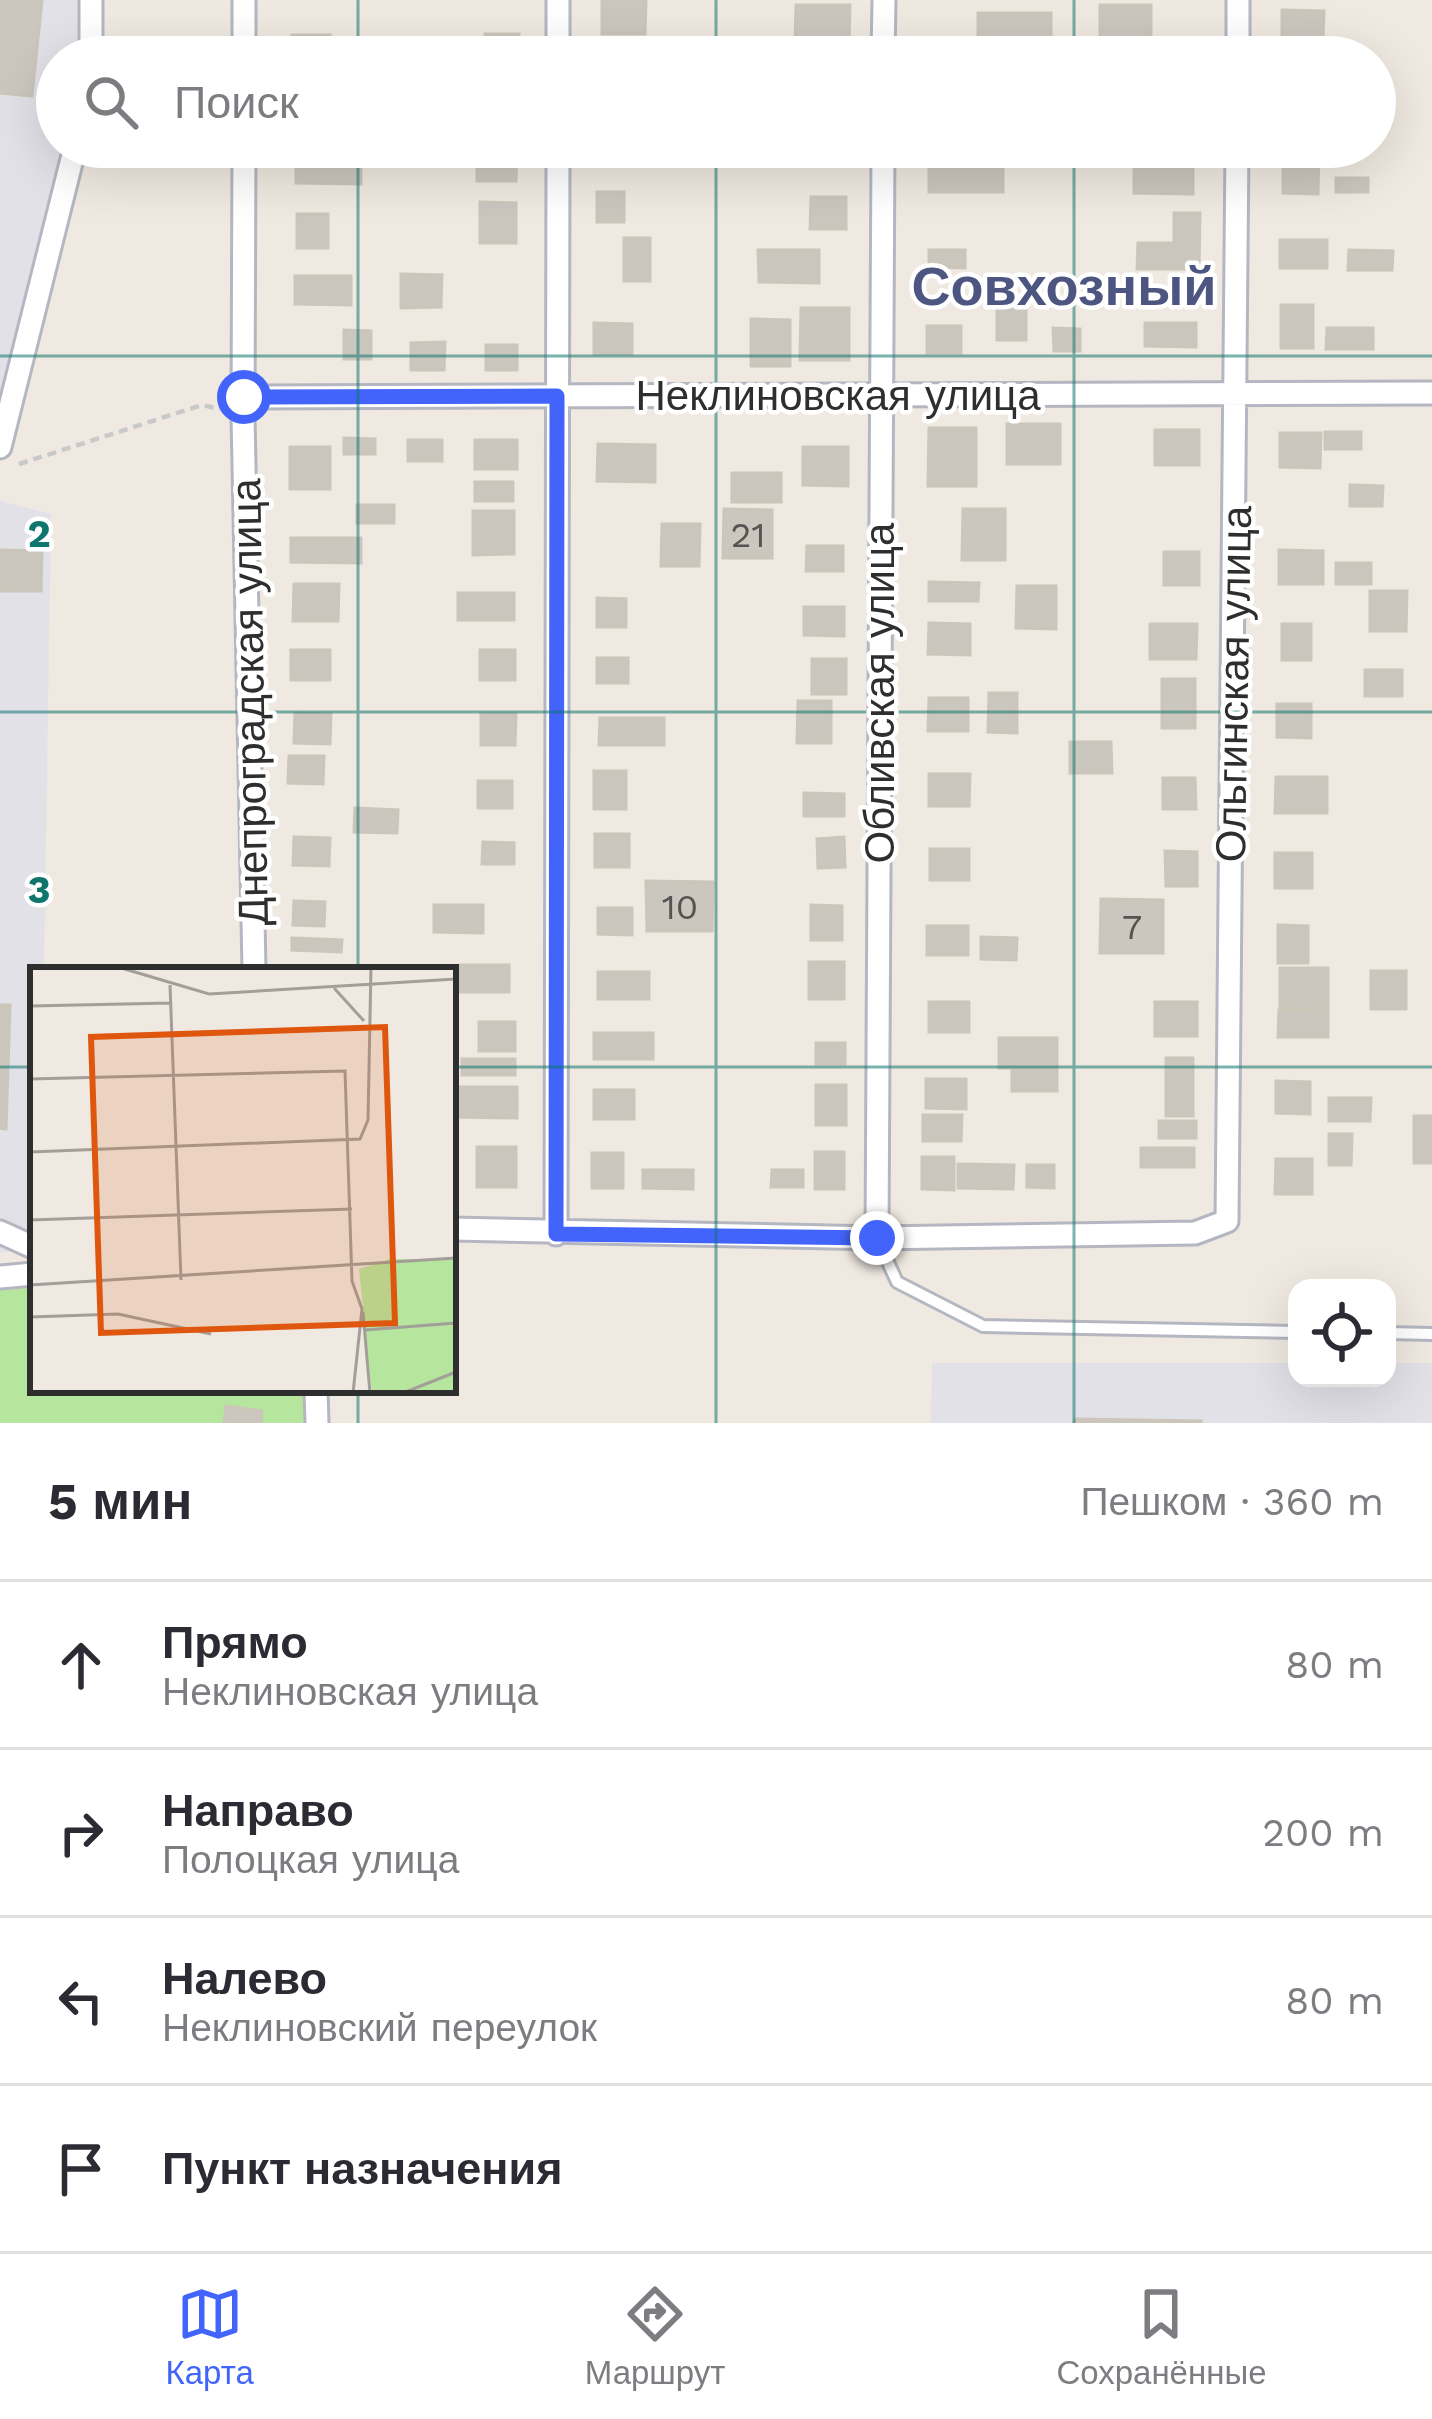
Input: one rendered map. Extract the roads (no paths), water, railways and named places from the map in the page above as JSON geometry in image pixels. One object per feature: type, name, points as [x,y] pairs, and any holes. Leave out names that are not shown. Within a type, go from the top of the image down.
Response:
[{"type":"street","points":[[91,0],[91,36]]},
{"type":"street","points":[[244,0],[244,36]]},
{"type":"street","points":[[558,0],[558,36]]},
{"type":"street","points":[[883,36],[884,0]]},
{"type":"street","points":[[1238,0],[1238,36]]},
{"type":"street","points":[[0,447],[70,168]]},
{"type":"street","name":"Днепроградская улица","points":[[244,168],[254,967]]},
{"type":"street","points":[[556,1234],[558,168]]},
{"type":"street","name":"Обливская улица","points":[[877,1238],[883,168]]},
{"type":"street","name":"Ольгинская улица","points":[[877,1238],[1195,1233],[1227,1221],[1237,168]]},
{"type":"street","name":"Неклиновская улица","points":[[244,406],[557,396],[1432,393]]},
{"type":"street","points":[[456,1229],[877,1238]]},
{"type":"street","points":[[0,1232],[30,1246]]},
{"type":"street","points":[[0,1276],[30,1274]]},
{"type":"street","points":[[316,1393],[317,1423]]},
{"type":"lane","points":[[877,1238],[897,1282],[983,1326],[1288,1332]]},
{"type":"lane","points":[[1396,1333],[1432,1334]]},
{"type":"district","name":"Совхозный","points":[[1064,286]]}]
